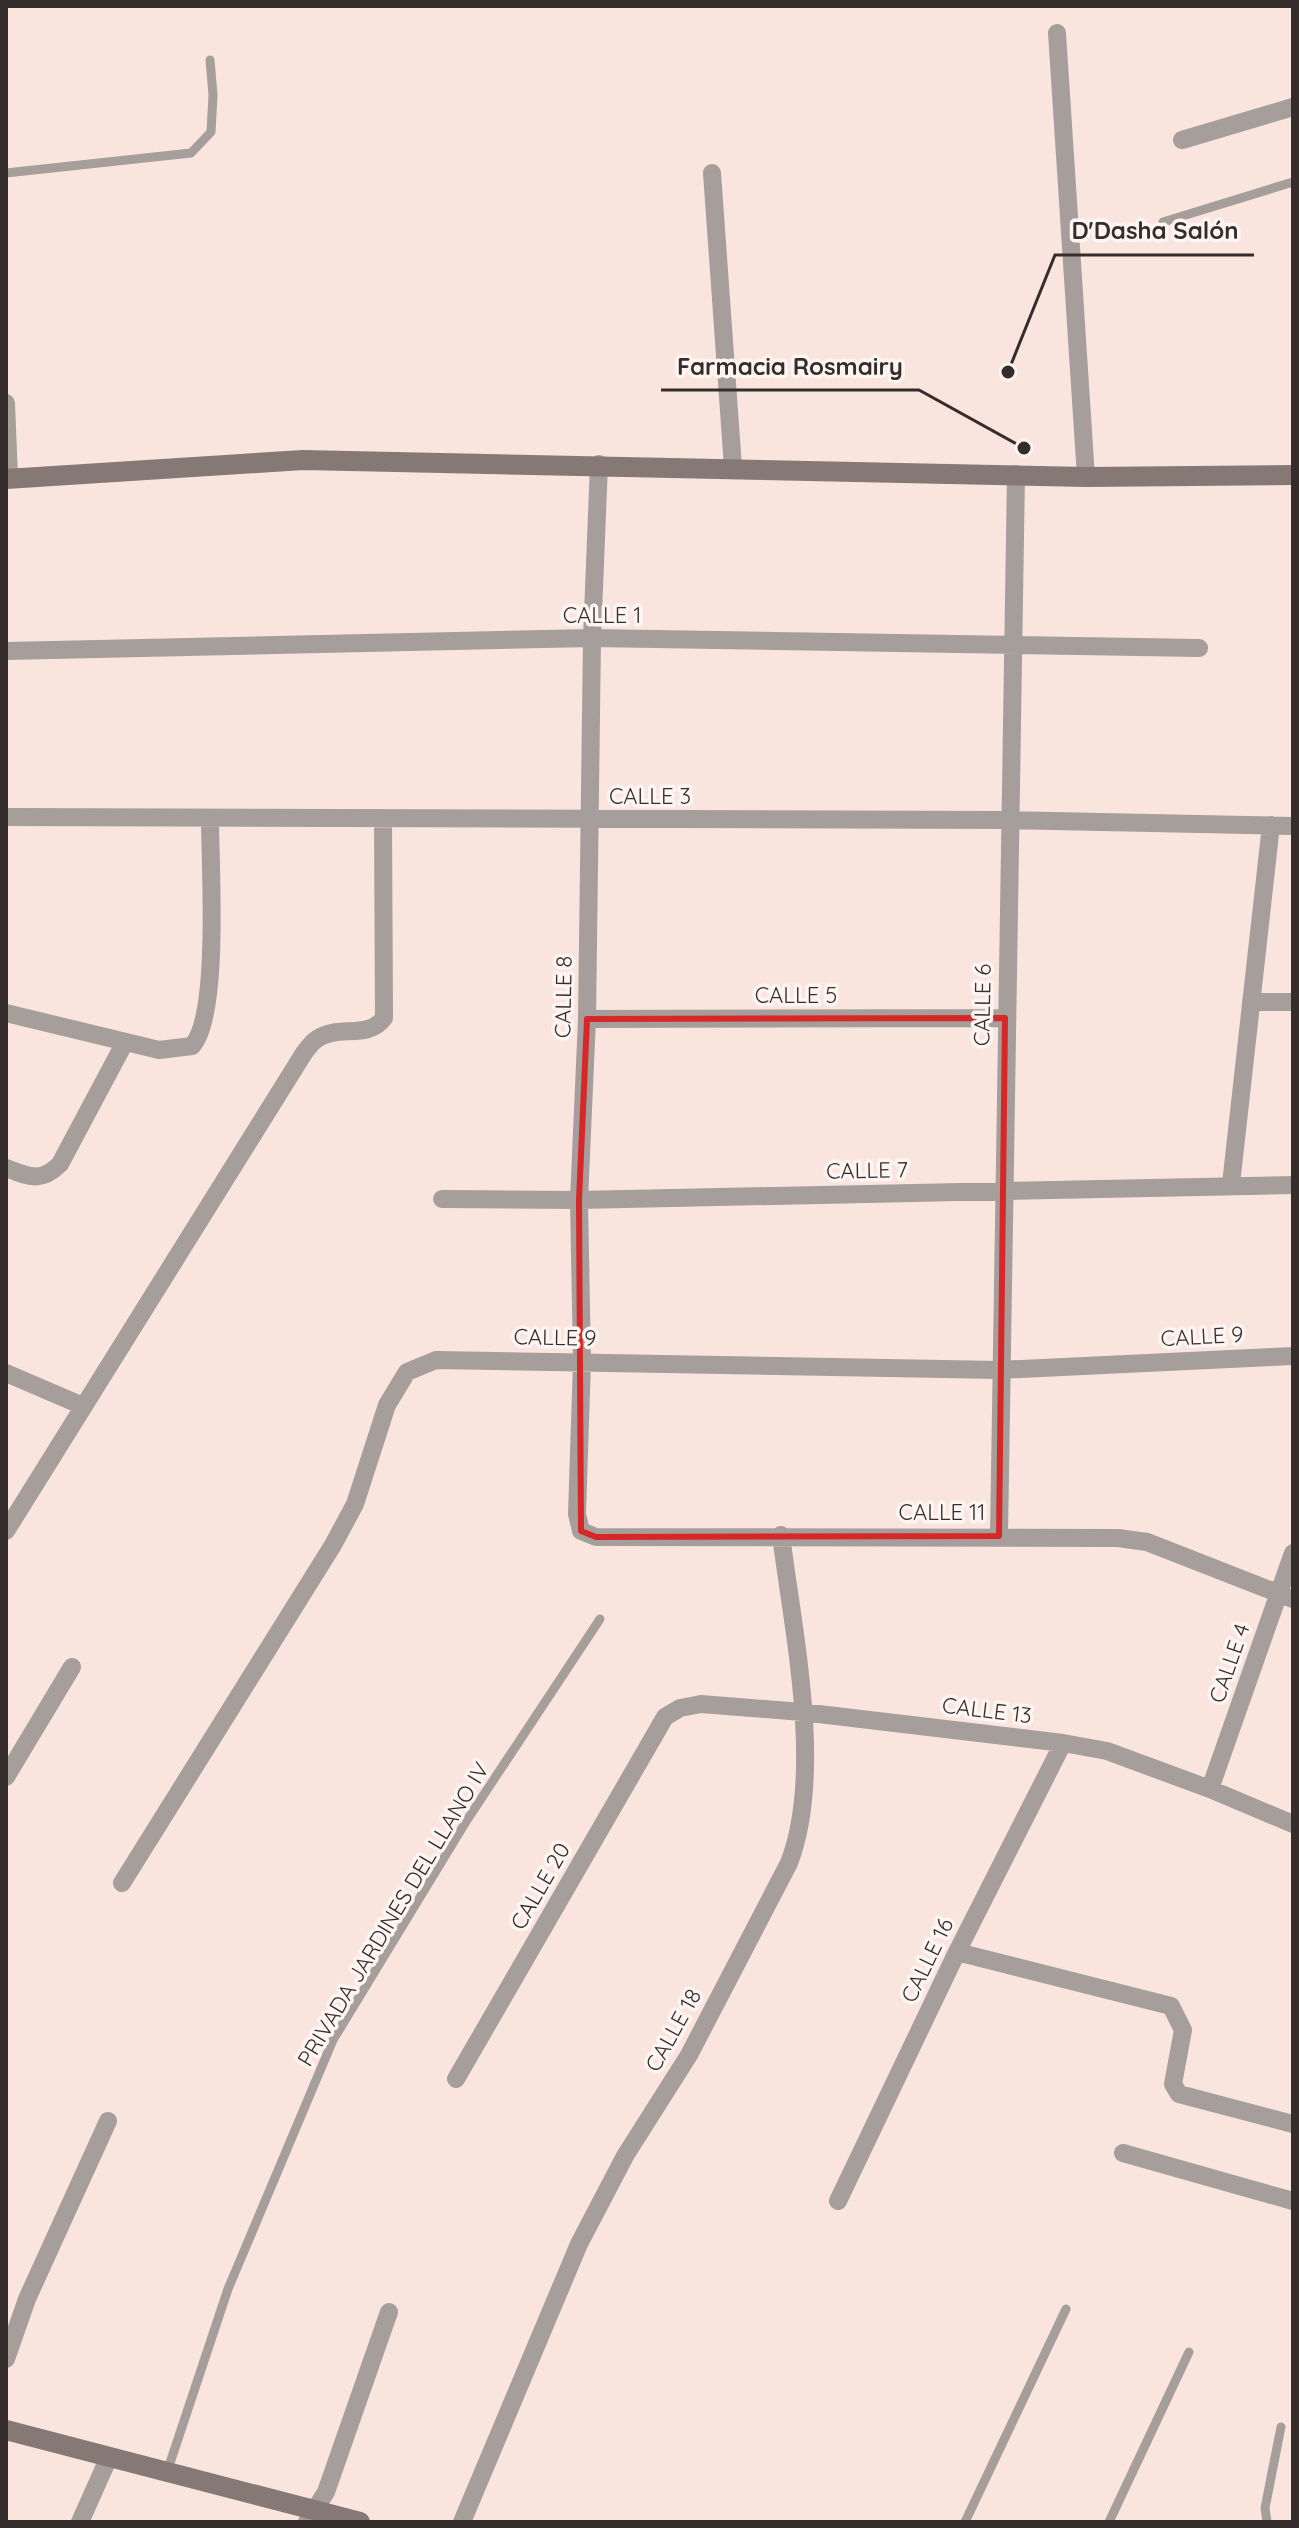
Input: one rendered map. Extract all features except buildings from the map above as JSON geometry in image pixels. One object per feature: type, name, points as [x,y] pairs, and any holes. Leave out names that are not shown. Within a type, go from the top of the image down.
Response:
[{"type":"main road","points":[[8,478],[303,460],[599,464],[1086,477],[1293,475]]},
{"type":"main road","points":[[6,2430],[168,2469],[310,2516],[360,2522]]},
{"type":"street","points":[[1057,33],[1086,477]]},
{"type":"street","points":[[1182,140],[1293,107]]},
{"type":"street","points":[[712,173],[733,467]]},
{"type":"street","points":[[6,403],[8,478]]},
{"type":"street","name":"CALLE 8","points":[[581,1531],[577,1514],[582,1361],[579,1200],[587,1019],[592,638],[599,464]]},
{"type":"street","name":"CALLE 6","points":[[999,1536],[999,1370],[1016,474]]},
{"type":"street","name":"CALLE 1","points":[[6,651],[592,638],[1199,648]]},
{"type":"street","name":"CALLE 3","points":[[6,817],[1010,820],[1293,826]]},
{"type":"street","points":[[6,1013],[125,1042],[178,1051],[192,1046],[200,1037],[209,986],[210,818]]},
{"type":"street","points":[[6,1531],[304,1053],[317,1038],[340,1031],[367,1030],[384,1018],[383,818]]},
{"type":"street","points":[[1231,1184],[1271,825]]},
{"type":"street","points":[[1251,1002],[1293,1002]]},
{"type":"street","name":"CALLE 5","points":[[587,1019],[1005,1018]]},
{"type":"street","points":[[6,1168],[39,1178],[46,1177],[60,1164],[125,1042]]},
{"type":"street","name":"CALLE 7","points":[[442,1199],[579,1200],[1293,1185]]},
{"type":"street","name":"CALLE 9","points":[[122,1883],[333,1545],[355,1504],[387,1405],[407,1372],[436,1360],[999,1370],[1293,1356]]},
{"type":"street","points":[[6,1373],[83,1406]]},
{"type":"street","name":"CALLE 11","points":[[581,1531],[596,1537],[1118,1538],[1147,1542],[1286,1596]]},
{"type":"street","name":"CALLE 18","points":[[462,2522],[579,2244],[625,2156],[689,2055],[789,1863],[805,1806],[802,1712],[781,1535]]},
{"type":"street","name":"CALLE 4","points":[[1210,1789],[1286,1596],[1293,1553]]},
{"type":"street","points":[[6,1777],[72,1667]]},
{"type":"street","name":"CALLE 13","points":[[665,1717],[680,1708],[701,1704],[802,1712],[1063,1743],[1107,1751],[1293,1824]]},
{"type":"street","name":"CALLE 20","points":[[456,2079],[665,1717]]},
{"type":"street","name":"CALLE 16","points":[[838,2201],[957,1952],[1063,1743]]},
{"type":"street","points":[[957,1952],[1171,2006],[1183,2030],[1173,2084],[1179,2094],[1293,2124]]},
{"type":"street","points":[[6,2359],[27,2299],[108,2121]]},
{"type":"street","points":[[1123,2153],[1293,2201]]},
{"type":"street","points":[[310,2516],[326,2492],[389,2312]]},
{"type":"street","points":[[80,2522],[109,2457]]},
{"type":"lane","points":[[6,173],[191,153],[211,132],[213,95],[210,60]]},
{"type":"lane","points":[[1163,222],[1293,182]]},
{"type":"lane","name":"PRIVADA JARDINES DEL LLANO IV","points":[[168,2469],[228,2289],[333,2040],[467,1820],[600,1619]]},
{"type":"lane","points":[[965,2522],[1066,2309]]},
{"type":"lane","points":[[1109,2522],[1189,2352]]},
{"type":"lane","points":[[1267,2522],[1265,2508],[1281,2427]]},
{"type":"highlighted area","points":[[1005,1018],[999,1536],[596,1537],[581,1531],[579,1200],[587,1019]]},
{"type":"place","name":"D'Dasha Salón","points":[[1008,372]]},
{"type":"place","name":"Farmacia Rosmairy","points":[[1024,448]]}]
